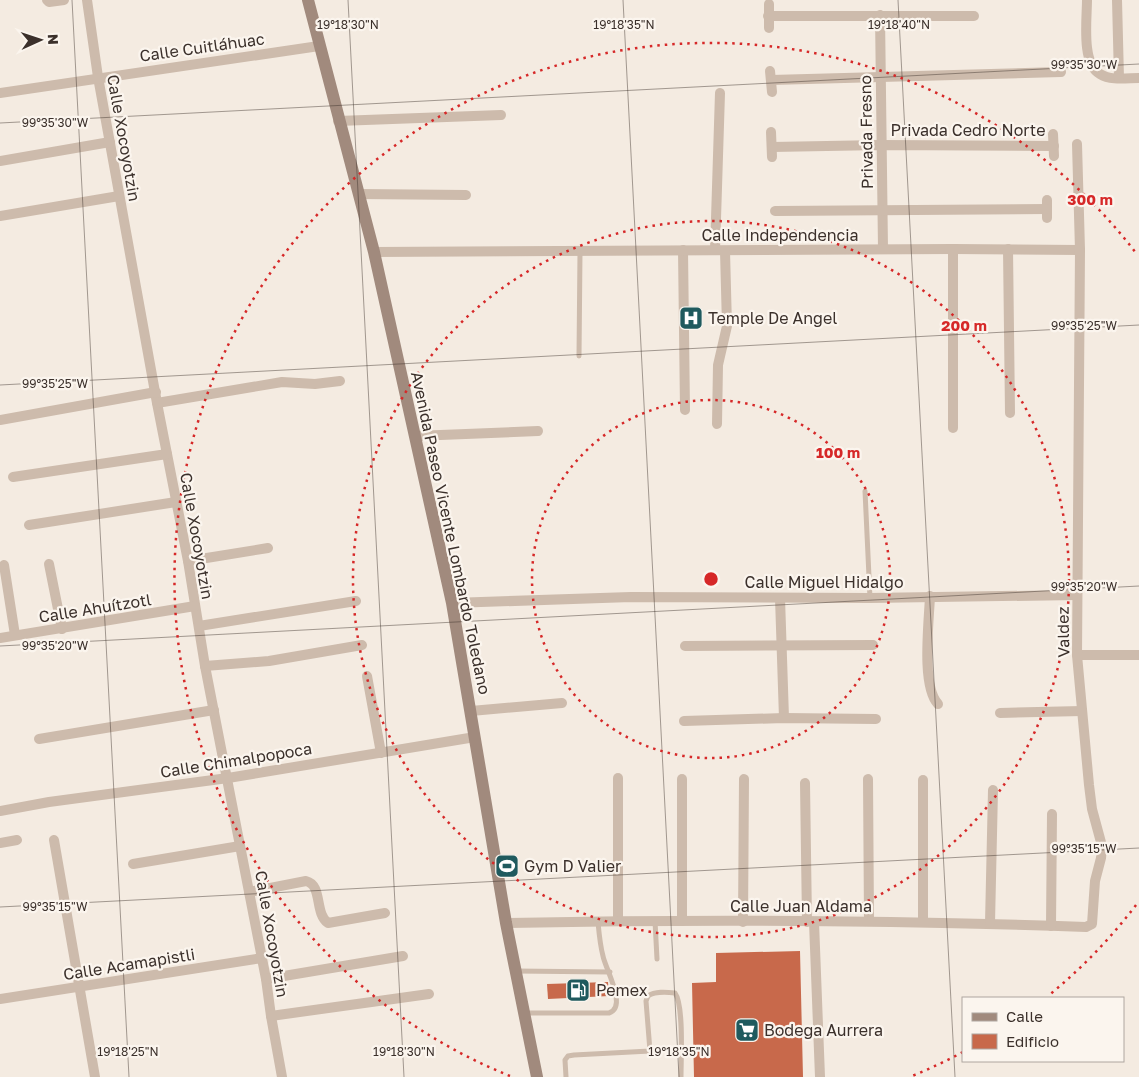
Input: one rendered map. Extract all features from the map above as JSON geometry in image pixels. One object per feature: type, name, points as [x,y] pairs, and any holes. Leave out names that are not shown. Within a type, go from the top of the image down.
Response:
[{"type":"main road","name":"Avenida Paseo Vicente Lombardo Toledano","points":[[308,0],[338,121],[374,252],[452,603],[506,923],[537,1077]]},
{"type":"street","points":[[47,0],[49,2],[64,0]]},
{"type":"street","name":"Calle Xocoyotzin","points":[[87,0],[98,77],[119,196],[188,560],[205,666],[266,979],[282,1077]]},
{"type":"street","points":[[1087,0],[1087,44],[1090,63],[1100,74],[1119,78],[1139,78]]},
{"type":"street","points":[[1117,0],[1119,78]]},
{"type":"street","points":[[769,4],[769,28]]},
{"type":"street","name":"Privada Fresno","points":[[880,15],[883,249]]},
{"type":"street","points":[[768,16],[974,16]]},
{"type":"street","name":"Calle Cuitláhuac","points":[[0,93],[98,77],[319,46]]},
{"type":"street","points":[[772,92],[771,76],[881,77],[1061,72]]},
{"type":"street","points":[[717,424],[718,364],[727,326],[720,250],[720,93]]},
{"type":"street","points":[[338,121],[501,114]]},
{"type":"street","name":"Privada Cedro Norte","points":[[771,132],[772,152],[881,145],[1054,146]]},
{"type":"street","name":"Privada Cedro Norte","points":[[1054,134],[1054,156]]},
{"type":"street","points":[[0,161],[110,142]]},
{"type":"street","points":[[1077,144],[1080,250]]},
{"type":"street","points":[[359,194],[466,195]]},
{"type":"street","points":[[0,216],[119,196]]},
{"type":"street","points":[[776,211],[1047,209]]},
{"type":"street","name":"Calle Independencia","points":[[374,252],[883,249],[1080,250]]},
{"type":"street","points":[[953,249],[953,428]]},
{"type":"street","points":[[1008,249],[1010,413]]},
{"type":"street","points":[[683,250],[685,410]]},
{"type":"street","name":"Valdez","points":[[1080,250],[1077,655],[1092,809],[1102,846],[1095,881],[1093,921]]},
{"type":"street","points":[[157,403],[282,382],[316,384],[340,381]]},
{"type":"street","points":[[0,420],[156,392]]},
{"type":"street","points":[[415,436],[538,431]]},
{"type":"street","points":[[13,477],[167,454]]},
{"type":"street","points":[[28,525],[176,502]]},
{"type":"street","points":[[188,560],[268,548]]},
{"type":"street","points":[[49,564],[62,629]]},
{"type":"street","points":[[4,565],[15,636]]},
{"type":"street","name":"Calle Miguel Hidalgo","points":[[452,603],[631,597],[870,598],[1077,595]]},
{"type":"street","points":[[930,596],[929,684],[931,693],[938,704]]},
{"type":"street","points":[[780,598],[784,718]]},
{"type":"street","points":[[199,626],[356,601]]},
{"type":"street","name":"Calle Ahuítzotl","points":[[0,638],[195,606]]},
{"type":"street","points":[[205,666],[270,660],[362,645]]},
{"type":"street","points":[[685,646],[873,645]]},
{"type":"street","points":[[1077,655],[1139,655]]},
{"type":"street","points":[[367,676],[381,752]]},
{"type":"street","points":[[471,711],[562,703]]},
{"type":"street","points":[[39,739],[214,710]]},
{"type":"street","points":[[1000,714],[1082,711]]},
{"type":"street","points":[[684,721],[784,718],[876,719]]},
{"type":"street","name":"Calle Chimalpopoca","points":[[0,810],[228,778],[476,737]]},
{"type":"street","points":[[618,778],[618,921]]},
{"type":"street","points":[[682,779],[682,921]]},
{"type":"street","points":[[743,922],[744,779]]},
{"type":"street","points":[[868,779],[869,921]]},
{"type":"street","points":[[923,780],[923,922]]},
{"type":"street","points":[[805,783],[820,1077]]},
{"type":"street","points":[[990,923],[993,790]]},
{"type":"street","points":[[1051,926],[1052,814]]},
{"type":"street","points":[[0,843],[17,840]]},
{"type":"street","points":[[54,840],[95,1077]]},
{"type":"street","points":[[134,864],[240,846]]},
{"type":"street","points":[[249,892],[306,881],[315,887],[320,913],[328,923],[385,913]]},
{"type":"street","name":"Calle Juan Aldama","points":[[506,923],[869,921],[1086,927],[1092,924],[1093,921]]},
{"type":"street","points":[[266,979],[403,956]]},
{"type":"street","name":"Calle Acamapistli","points":[[0,999],[262,958]]},
{"type":"street","points":[[271,1016],[429,994]]},
{"type":"lane","points":[[579,356],[580,252]]},
{"type":"lane","points":[[866,491],[870,598]]},
{"type":"lane","points":[[523,1013],[612,1012],[616,1008],[616,994],[602,952],[598,921]]},
{"type":"lane","points":[[655,921],[656,959]]},
{"type":"lane","points":[[515,970],[610,972]]},
{"type":"lane","points":[[566,1077],[564,1060],[568,1056],[650,1052],[646,1001],[648,996],[657,992],[675,993],[679,1000],[681,1077]]},
{"type":"building","name":"Bodega Aurrera","points":[[800,951],[803,1077],[694,1077],[692,983],[716,982],[716,953]]},
{"type":"building","name":"Pemex","points":[[608,982],[609,996],[548,999],[547,984]]},
{"type":"place","name":"Temple De Angel","points":[[691,318]]},
{"type":"place","name":"Gym D Valier","points":[[507,866]]},
{"type":"place","name":"Pemex","points":[[578,990]]},
{"type":"place","name":"Bodega Aurrera","points":[[747,1030]]}]
